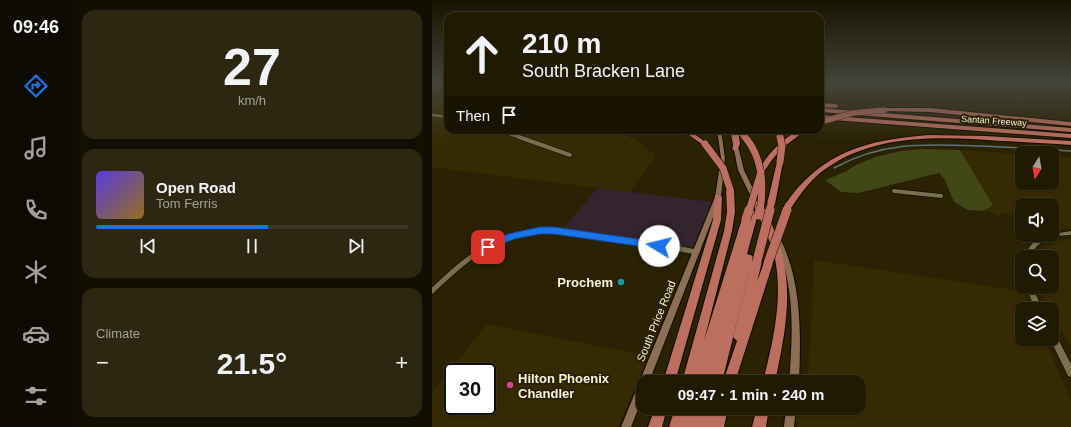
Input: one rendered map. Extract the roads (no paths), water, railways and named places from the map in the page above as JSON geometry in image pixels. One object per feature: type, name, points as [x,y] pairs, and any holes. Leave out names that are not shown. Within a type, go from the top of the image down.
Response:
[{"type":"highway","points":[[824,105],[1005,125]]},
{"type":"highway","name":"Santan Freeway","points":[[824,110],[1071,130]]},
{"type":"highway","points":[[824,121],[853,113],[885,110],[935,110],[1071,124]]},
{"type":"highway","name":"Santan Freeway","points":[[824,117],[1071,136]]},
{"type":"highway","points":[[824,122],[1035,133]]},
{"type":"highway","points":[[690,375],[728,231],[731,212],[730,190],[723,168],[705,144],[691,134]]},
{"type":"highway","points":[[735,134],[738,144],[735,149]]},
{"type":"highway","points":[[710,375],[759,194],[758,171],[752,152],[737,134]]},
{"type":"highway","points":[[700,375],[754,212],[763,193],[763,173],[755,151],[741,134]]},
{"type":"highway","points":[[731,375],[763,262],[771,204],[780,162],[782,146],[780,134]]},
{"type":"highway","points":[[718,375],[754,212],[761,172],[766,162],[776,149],[797,134]]},
{"type":"highway","points":[[763,262],[788,206],[803,184],[820,168],[842,155],[879,143],[912,138],[947,136],[1071,143]]},
{"type":"highway","points":[[671,375],[717,220],[718,197]]},
{"type":"highway","points":[[754,212],[776,246],[781,275],[780,324],[770,375]]},
{"type":"highway","points":[[655,427],[659,415]]},
{"type":"highway","points":[[676,427],[679,415]]},
{"type":"highway","points":[[685,427],[688,415]]},
{"type":"highway","points":[[695,427],[698,415]]},
{"type":"highway","points":[[705,427],[708,415]]},
{"type":"highway","points":[[717,427],[720,415]]},
{"type":"highway","points":[[759,427],[762,415]]},
{"type":"main road","name":"South Price Road","points":[[647,375],[718,197],[723,158],[720,134]]},
{"type":"main road","points":[[735,149],[754,212],[779,243],[791,284],[796,318],[794,375]]},
{"type":"main road","points":[[626,427],[636,402]]},
{"type":"main road","points":[[789,427],[790,415]]},
{"type":"street","points":[[432,115],[444,116]]},
{"type":"street","points":[[509,134],[570,155]]},
{"type":"street","points":[[894,191],[941,196]]},
{"type":"street","points":[[432,291],[468,259],[488,247],[511,236],[540,230],[554,230],[697,252]]},
{"type":"street","points":[[1030,250],[1041,240],[1051,236],[1071,233]]},
{"type":"street","points":[[1058,346],[1071,373]]},
{"type":"waterway","points":[[834,168],[852,159],[870,153],[905,146],[960,145],[1071,151]]},
{"type":"place","name":"Prochem","points":[[621,282]]},
{"type":"place","name":"Hilton Phoenix Chandler","points":[[510,385]]}]
